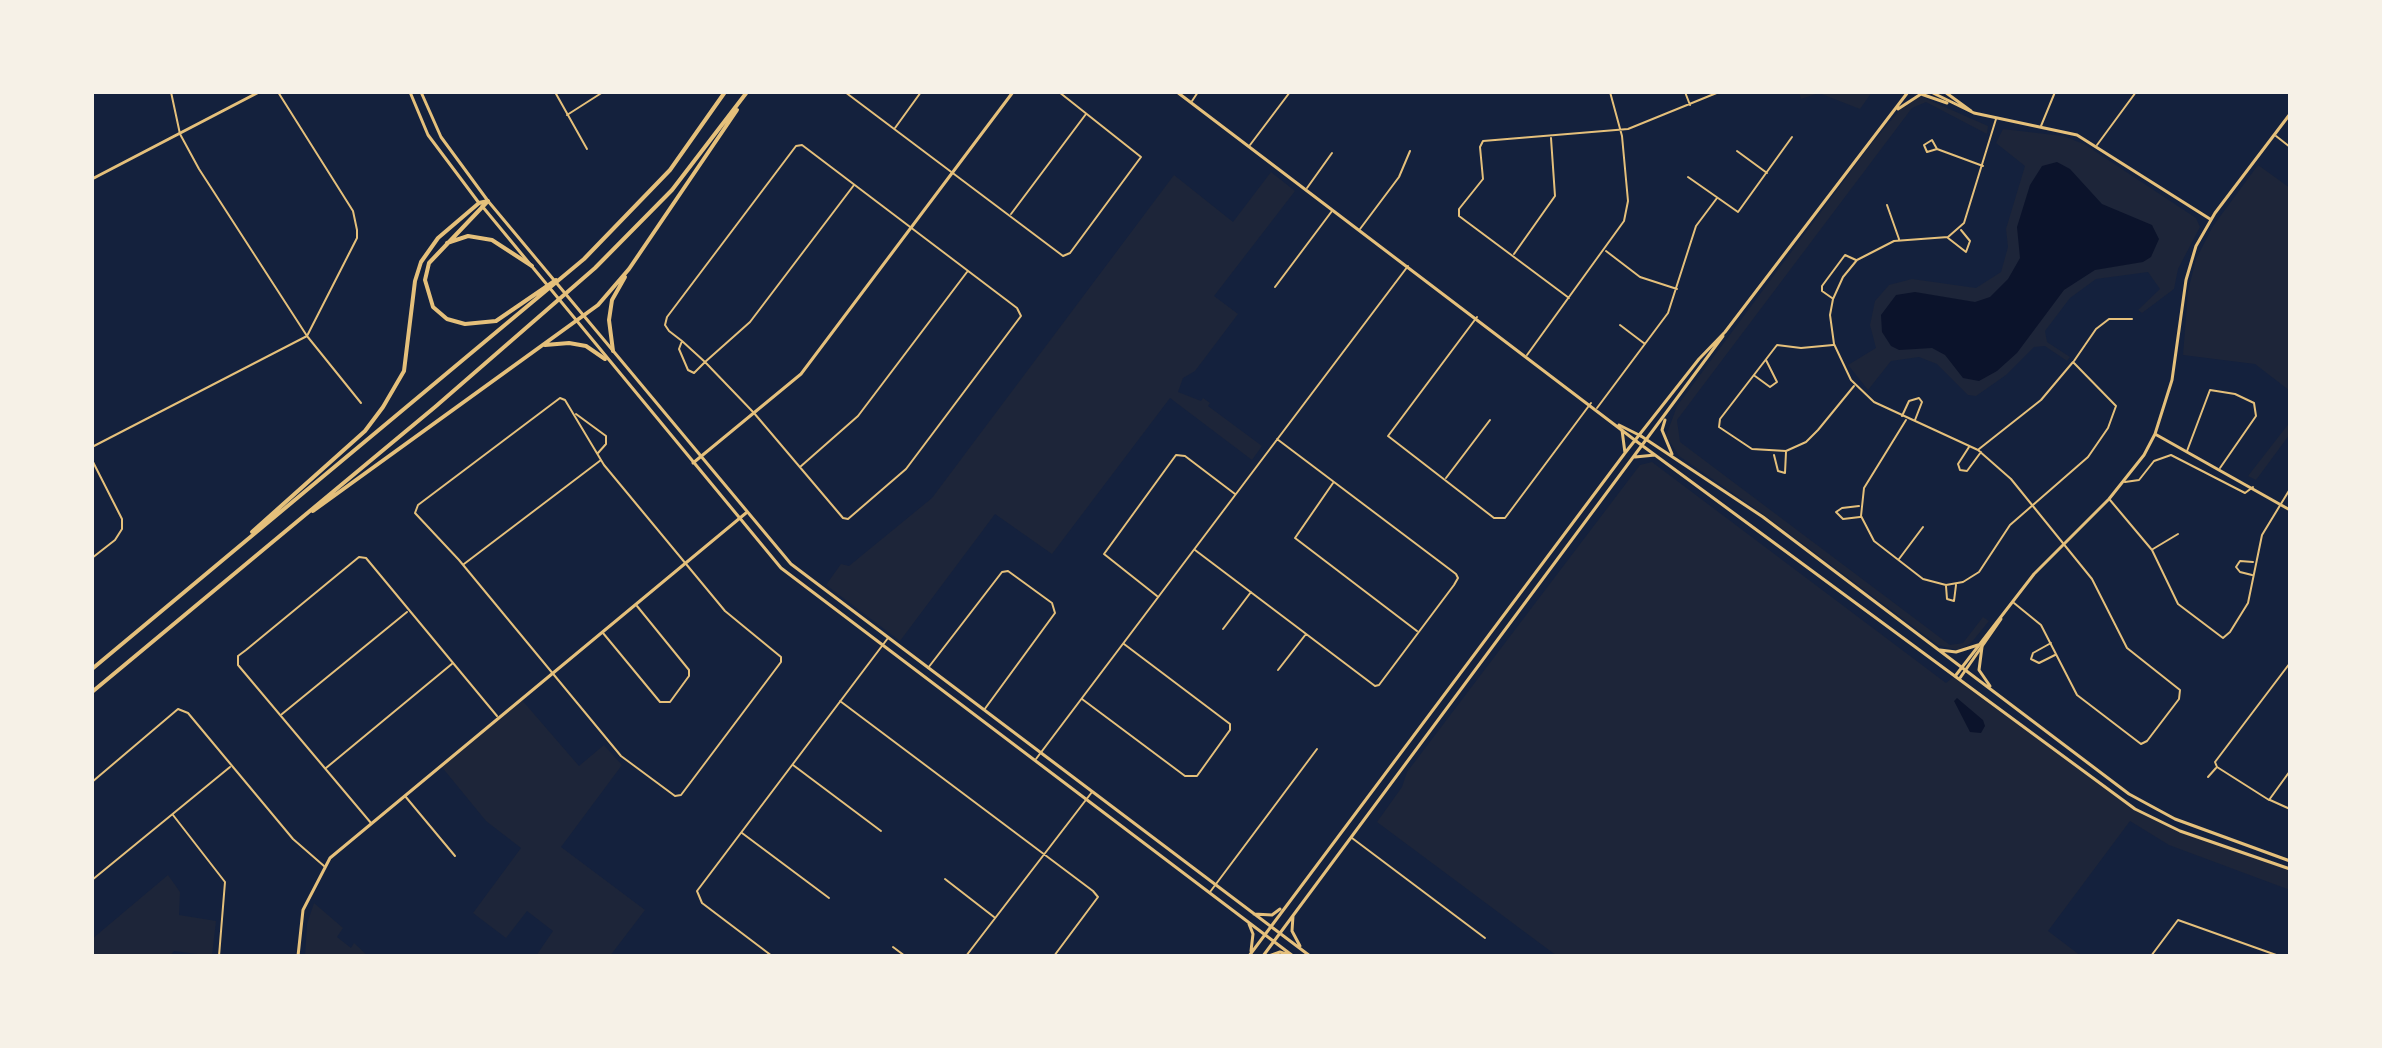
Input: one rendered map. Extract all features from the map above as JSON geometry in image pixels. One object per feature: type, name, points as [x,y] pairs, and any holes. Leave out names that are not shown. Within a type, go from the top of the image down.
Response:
[{"type":"highway","points":[[92,669],[584,259],[670,170],[725,92]]},
{"type":"highway","points":[[613,351],[609,320],[612,300],[629,269],[747,92]]},
{"type":"highway","points":[[92,692],[595,268],[672,190],[747,92]]},
{"type":"highway","points":[[245,541],[365,431],[383,407],[404,371],[421,262],[438,238],[479,203],[488,201]]},
{"type":"highway","points":[[488,201],[484,209],[442,246],[427,270],[429,299],[447,319],[475,325],[496,321],[516,311],[584,259]]},
{"type":"highway","points":[[442,246],[459,237],[477,236],[506,247],[532,266]]},
{"type":"highway","points":[[291,526],[583,317],[629,269]]},
{"type":"highway","points":[[543,346],[578,344],[605,359]]},
{"type":"main road","points":[[92,179],[259,92]]},
{"type":"main road","points":[[410,92],[428,135],[479,203],[781,568],[1292,956]]},
{"type":"main road","points":[[421,92],[441,137],[488,201],[791,564],[1310,956]]},
{"type":"main road","points":[[693,463],[801,374],[1013,92]]},
{"type":"main road","points":[[1177,92],[1591,403],[1636,441],[2135,809],[2180,831],[2290,869]]},
{"type":"main road","points":[[1263,956],[1666,417],[1725,332],[1908,92]]},
{"type":"main road","points":[[1931,92],[1947,103]]},
{"type":"main road","points":[[1945,92],[1974,113]]},
{"type":"main road","points":[[1887,120],[1916,95],[1928,95],[1996,119],[2065,130],[2097,145],[2148,183],[2211,219]]},
{"type":"main road","points":[[1958,676],[2013,602],[2063,544],[2125,482],[2155,434],[2172,380],[2189,266],[2211,219],[2290,114]]},
{"type":"main road","points":[[1250,955],[1269,925],[1625,453],[1699,359],[1725,332]]},
{"type":"main road","points":[[1666,417],[1662,430],[1672,455]]},
{"type":"main road","points":[[1621,427],[1672,455],[1763,517],[2147,806],[2290,861]]},
{"type":"main road","points":[[1621,427],[1625,453]]},
{"type":"main road","points":[[2155,434],[2290,510]]},
{"type":"main road","points":[[1635,457],[1657,455]]},
{"type":"main road","points":[[298,956],[303,910],[324,866],[371,823],[746,513]]},
{"type":"main road","points":[[1938,650],[1956,652],[1980,646]]},
{"type":"main road","points":[[1980,646],[1981,674],[1998,695]]},
{"type":"main road","points":[[1253,914],[1272,915],[1284,906]]},
{"type":"main road","points":[[1293,913],[1292,931],[1305,952]]},
{"type":"main road","points":[[1249,924],[1253,934],[1250,955]]},
{"type":"main road","points":[[1269,956],[1280,952],[1292,956]]},
{"type":"street","points":[[171,92],[180,134],[227,214],[307,336],[361,403]]},
{"type":"street","points":[[92,447],[307,336],[350,252],[357,230],[353,211],[278,92]]},
{"type":"street","points":[[555,92],[587,149]]},
{"type":"street","points":[[566,115],[603,92]]},
{"type":"street","points":[[845,92],[1066,255],[1139,162],[1140,153],[1059,92]]},
{"type":"street","points":[[894,129],[921,92]]},
{"type":"street","points":[[1190,102],[1198,92]]},
{"type":"street","points":[[1248,146],[1290,92]]},
{"type":"street","points":[[1527,355],[1624,221],[1628,201],[1621,130],[1610,92]]},
{"type":"street","points":[[1685,92],[1690,105]]},
{"type":"street","points":[[1569,298],[1457,213],[1483,179],[1480,147],[1483,141],[1621,130],[1719,92]]},
{"type":"street","points":[[2040,127],[2055,92]]},
{"type":"street","points":[[2097,145],[2136,92]]},
{"type":"street","points":[[1010,215],[1086,113]]},
{"type":"street","points":[[1996,119],[1972,206],[1960,228],[1948,237],[1899,240],[1875,247],[1857,260],[1843,277],[1833,299],[1830,315],[1834,344],[1855,385],[1874,402],[1980,451],[2032,505],[2100,592],[2127,648],[2180,690],[2180,696],[2147,741],[2141,744],[2077,695],[2041,625],[2013,602]]},
{"type":"street","points":[[2275,135],[2290,147]]},
{"type":"street","points":[[1513,255],[1555,196],[1551,136]]},
{"type":"street","points":[[1688,177],[1738,212],[1792,137]]},
{"type":"street","points":[[802,145],[854,185],[1017,308],[1021,316],[906,469],[848,519],[837,514],[754,413],[665,325],[667,317],[796,146],[802,145]]},
{"type":"street","points":[[1937,149],[1984,166]]},
{"type":"street","points":[[1360,230],[1399,177],[1410,151]]},
{"type":"street","points":[[1737,151],[1767,173]]},
{"type":"street","points":[[1306,189],[1332,153]]},
{"type":"street","points":[[682,341],[679,349],[691,373],[750,322],[854,185]]},
{"type":"street","points":[[1597,408],[1668,313],[1696,226],[1717,198]]},
{"type":"street","points":[[1887,205],[1899,240]]},
{"type":"street","points":[[1275,287],[1333,209]]},
{"type":"street","points":[[1948,237],[1966,252],[1970,241],[1960,228]]},
{"type":"street","points":[[1605,251],[1640,277],[1677,289]]},
{"type":"street","points":[[1833,299],[1822,291],[1822,286],[1845,255],[1857,260]]},
{"type":"street","points":[[1035,760],[1408,266]]},
{"type":"street","points":[[800,468],[858,416],[968,270]]},
{"type":"street","points":[[1477,317],[1388,434],[1494,518],[1505,518],[1591,403]]},
{"type":"street","points":[[1970,446],[1958,464],[1960,470],[1967,471],[1980,451],[2041,400],[2096,329],[2118,317],[2132,319]]},
{"type":"street","points":[[1620,325],[1645,344]]},
{"type":"street","points":[[1834,344],[1801,348],[1781,344],[1720,419],[1719,427],[1752,449],[1774,453],[1786,451],[1806,442],[1855,385]]},
{"type":"street","points":[[1754,376],[1770,387],[1777,382],[1766,360]]},
{"type":"street","points":[[1907,418],[1868,479],[1861,516],[1874,541],[1923,579],[1946,585],[1956,584],[1979,572],[2010,525],[2088,457],[2117,410],[2073,362]]},
{"type":"street","points":[[2187,451],[2210,390],[2235,394],[2254,403],[2256,416],[2220,468]]},
{"type":"street","points":[[560,398],[573,412],[597,454],[732,619],[781,657],[781,662],[681,795],[675,796],[621,756],[430,526],[416,516],[416,508],[560,398]]},
{"type":"street","points":[[1902,416],[1909,401],[1919,398],[1922,402],[1914,421]]},
{"type":"street","points":[[573,412],[607,438],[597,454]]},
{"type":"street","points":[[1445,479],[1490,420]]},
{"type":"street","points":[[1194,549],[1375,686],[1379,685],[1458,578],[1277,439]]},
{"type":"street","points":[[1774,453],[1778,471],[1785,473],[1786,451]]},
{"type":"street","points":[[1158,597],[1105,558],[1105,548],[1176,455],[1185,456],[1235,494]]},
{"type":"street","points":[[2125,482],[2139,480],[2154,461],[2171,455],[2245,493],[2253,487]]},
{"type":"street","points":[[92,460],[122,519],[122,529],[115,540],[92,558]]},
{"type":"street","points":[[463,565],[513,523],[601,460]]},
{"type":"street","points":[[1333,482],[1295,538],[1418,632]]},
{"type":"street","points":[[2109,499],[2152,550],[2178,604],[2220,638],[2228,636],[2248,603],[2262,535],[2290,489]]},
{"type":"street","points":[[1861,506],[1836,512],[1843,519],[1861,516]]},
{"type":"street","points":[[1898,560],[1923,527]]},
{"type":"street","points":[[2152,550],[2178,534]]},
{"type":"street","points":[[371,823],[238,665],[238,656],[359,557],[366,558],[498,717]]},
{"type":"street","points":[[2252,575],[2240,572],[2236,565],[2240,561],[2255,562]]},
{"type":"street","points":[[928,669],[1002,572],[1008,571],[1052,603],[1055,613],[984,710]]},
{"type":"street","points":[[1946,585],[1947,599],[1954,601],[1956,584]]},
{"type":"street","points":[[1223,629],[1251,592]]},
{"type":"street","points":[[602,632],[660,702],[670,702],[689,676],[689,670],[636,605]]},
{"type":"street","points":[[281,715],[408,610]]},
{"type":"street","points":[[1278,670],[1306,634]]},
{"type":"street","points":[[772,956],[697,897],[700,885],[888,638]]},
{"type":"street","points":[[1082,699],[1185,776],[1197,776],[1230,730],[1230,724],[1123,643]]},
{"type":"street","points":[[2051,643],[2033,653],[2031,659],[2039,663],[2056,655]]},
{"type":"street","points":[[325,769],[453,663]]},
{"type":"street","points":[[2208,777],[2217,767],[2218,756],[2290,663]]},
{"type":"street","points":[[840,701],[1098,897],[1054,956]]},
{"type":"street","points":[[92,782],[178,709],[188,713],[293,839],[324,866]]},
{"type":"street","points":[[1209,893],[1317,749]]},
{"type":"street","points":[[792,764],[881,831]]},
{"type":"street","points":[[92,880],[231,766]]},
{"type":"street","points":[[2217,767],[2269,800],[2290,809]]},
{"type":"street","points":[[2269,800],[2290,771]]},
{"type":"street","points":[[966,956],[1092,792]]},
{"type":"street","points":[[405,795],[455,856]]},
{"type":"street","points":[[172,814],[225,882],[219,956]]},
{"type":"street","points":[[741,832],[829,898]]},
{"type":"street","points":[[1350,837],[1485,938]]},
{"type":"street","points":[[945,879],[995,917]]},
{"type":"street","points":[[2151,956],[2169,928],[2178,920],[2279,956]]},
{"type":"street","points":[[893,947],[905,956]]},
{"type":"shaded area","points":[[1799,92],[1872,92],[1860,109],[1819,93],[1801,99]]},
{"type":"shaded area","points":[[1920,96],[1988,126],[1987,134],[1926,102],[1912,108],[1677,420],[1680,442],[1950,645],[1963,643],[1983,617],[1989,621],[1971,643],[1957,650],[1938,645],[1759,511],[1679,456],[1666,436],[1677,406],[1872,143],[1903,106]]},
{"type":"shaded area","points":[[2003,129],[2063,136],[2084,144],[2196,218],[2200,227],[2178,269],[2174,289],[2142,313],[2138,310],[2160,289],[2148,272],[2096,279],[2070,298],[2045,331],[2047,342],[2070,357],[2067,361],[2045,346],[2034,347],[2006,375],[1976,396],[1968,395],[1937,364],[1919,357],[1891,361],[1868,390],[1848,365],[1876,348],[1870,325],[1875,301],[1889,285],[1912,279],[1976,288],[2001,272],[2008,247],[2006,229],[2025,166],[1996,143]]},
{"type":"shaded area","points":[[2057,162],[2070,169],[2102,204],[2152,225],[2159,239],[2151,257],[2143,262],[2095,270],[2064,290],[2017,353],[1997,371],[1979,381],[1963,378],[1945,355],[1932,348],[1899,350],[1891,346],[1882,332],[1881,315],[1896,295],[1915,292],[1975,302],[1990,297],[2008,279],[2020,258],[2017,227],[2030,185],[2042,166]]},
{"type":"shaded area","points":[[2258,165],[2290,188],[2290,391],[2255,364],[2183,355],[2188,291],[2196,259],[2213,226]]},
{"type":"shaded area","points":[[1271,172],[1295,191],[1214,296],[1238,314],[1195,371],[1183,378],[1178,392],[1201,401],[1203,398],[1210,403],[1208,406],[1262,446],[1252,460],[1170,398],[1052,554],[995,514],[900,641],[826,585],[841,564],[849,566],[932,498],[1174,175],[1233,222]]},
{"type":"shaded area","points":[[2290,422],[2290,434],[2256,480],[2248,476]]},
{"type":"shaded area","points":[[1652,462],[1946,683],[1956,675],[2135,809],[2180,831],[2290,869],[2290,890],[2169,845],[2130,821],[2048,931],[2081,956],[1557,956],[1377,822],[1402,787],[1407,772],[1640,465]]},
{"type":"shaded area","points":[[1957,698],[1983,720],[1985,726],[1981,733],[1970,732],[1954,701]]},
{"type":"shaded area","points":[[521,699],[579,766],[604,745],[622,765],[561,847],[645,910],[610,956],[536,956],[553,931],[527,911],[506,938],[473,913],[521,848],[486,821],[441,766]]},
{"type":"shaded area","points":[[168,875],[180,892],[179,915],[216,921],[212,956],[174,951],[170,956],[92,956],[92,939]]},
{"type":"shaded area","points":[[314,903],[343,928],[337,937],[351,948],[354,943],[368,956],[305,956],[307,924]]}]
